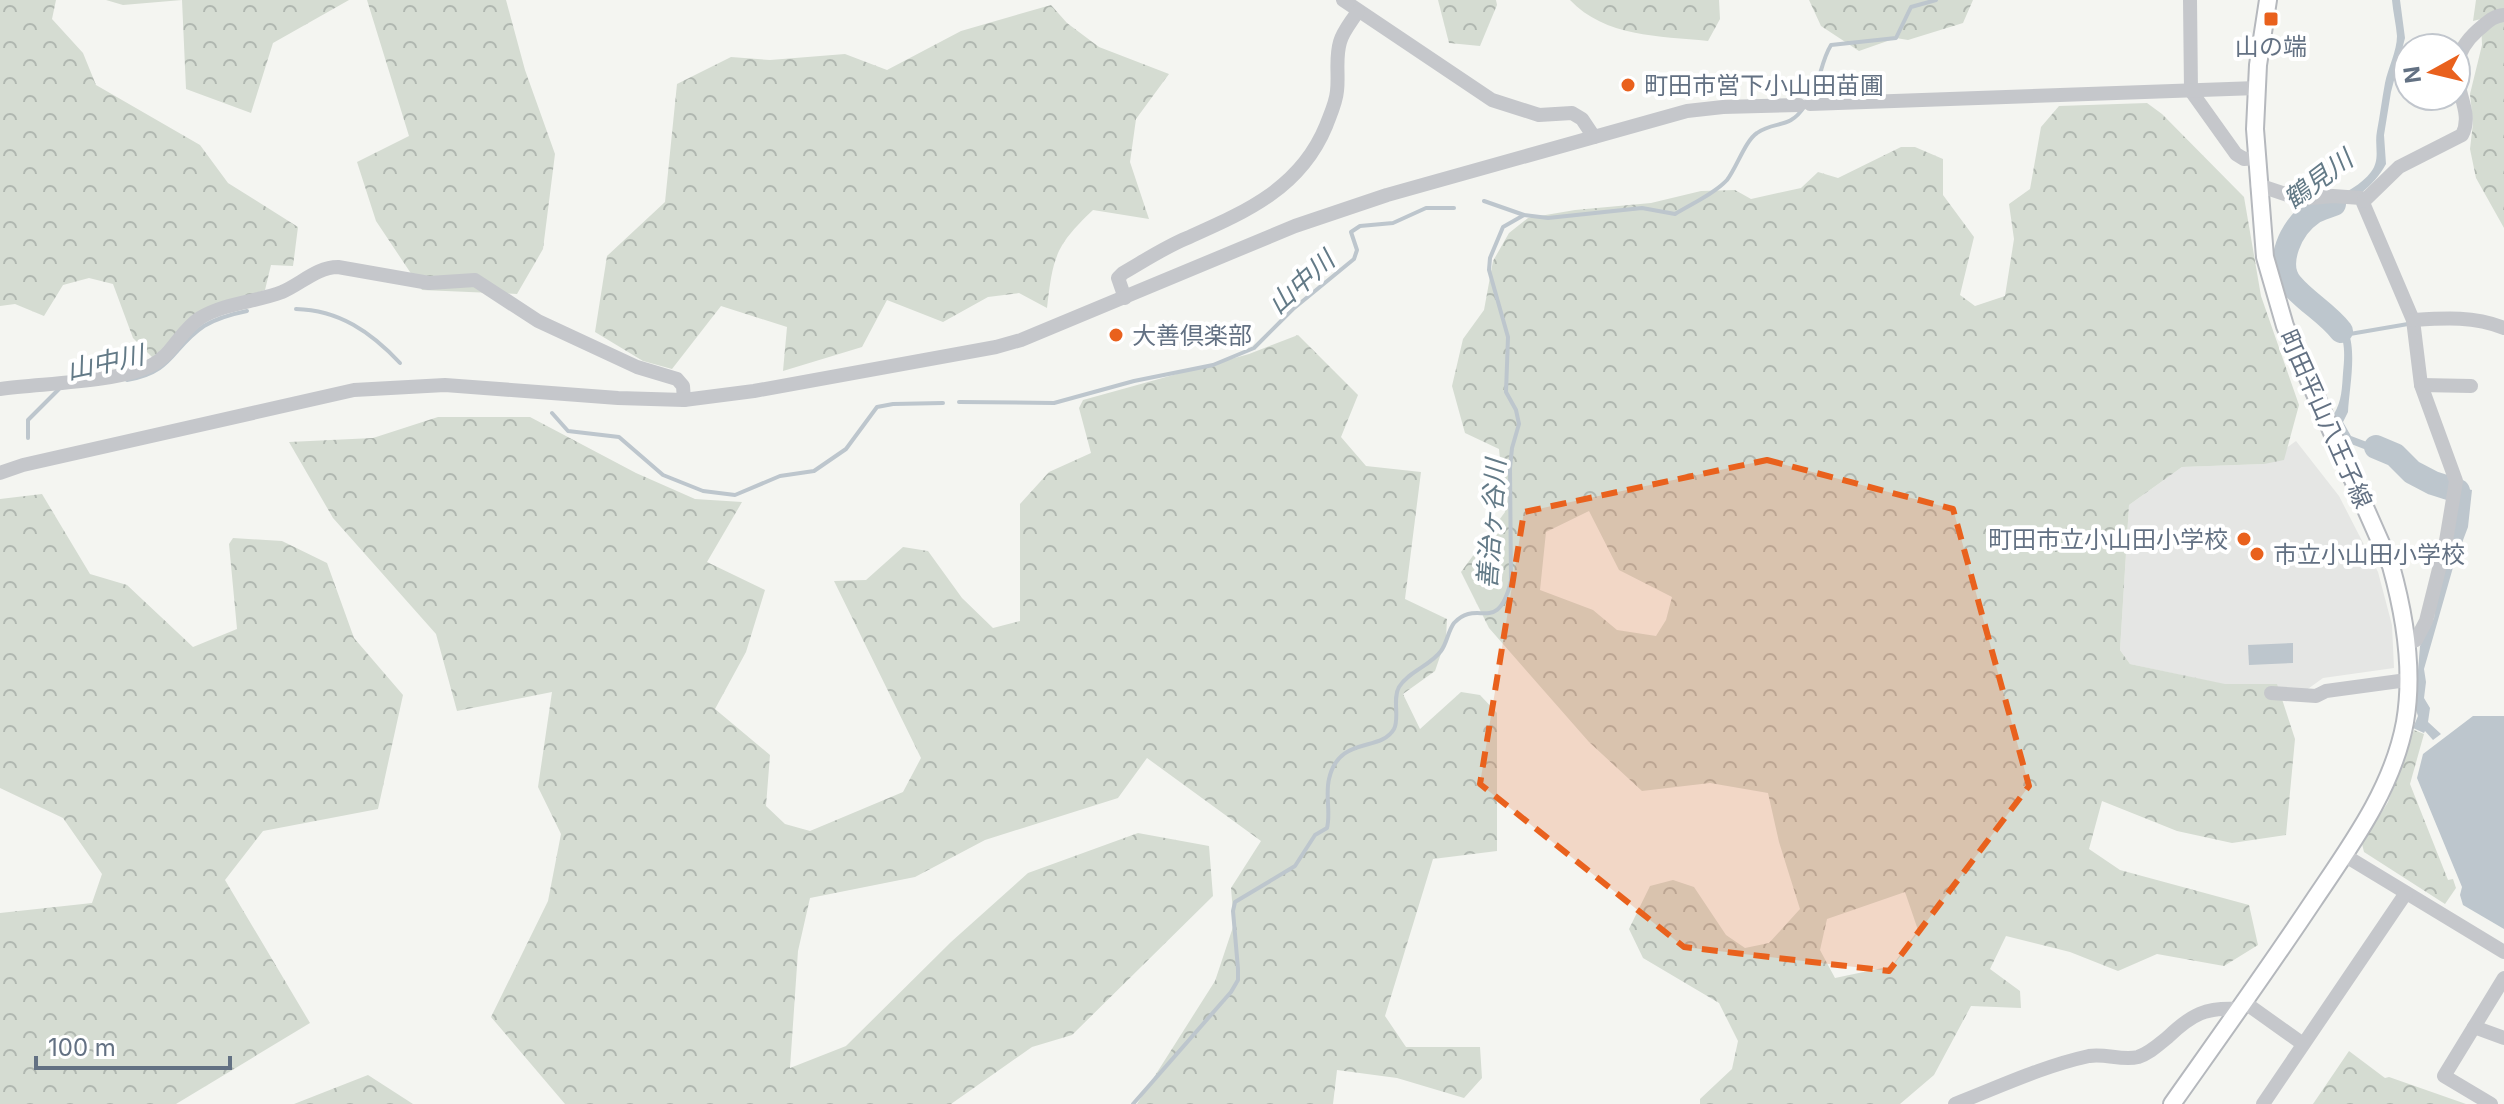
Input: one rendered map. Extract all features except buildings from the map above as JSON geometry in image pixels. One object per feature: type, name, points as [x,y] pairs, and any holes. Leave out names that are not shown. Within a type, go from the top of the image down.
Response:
[{"type":"main road","name":"町田平山八王子線","points":[[2172,1104],[2344,855],[2371,810],[2392,766],[2405,722],[2407,643],[2401,601],[2391,566],[2321,412],[2275,297],[2265,257],[2256,158],[2261,31],[2268,0]]},
{"type":"street","points":[[1343,0],[1492,100],[1539,115],[1572,113],[1582,119],[1594,137]]},
{"type":"street","points":[[2190,0],[2191,91],[2236,154],[2244,159],[2256,158]]},
{"type":"street","points":[[1125,298],[1118,278],[1123,273],[1185,238],[1260,204],[1277,191],[1306,159],[1318,142],[1334,103],[1341,39],[1358,11]]},
{"type":"street","points":[[2258,185],[2300,199],[2333,196],[2362,199],[2399,167],[2462,135],[2466,123],[2456,62],[2467,41],[2495,15],[2504,15]]},
{"type":"street","points":[[0,473],[354,390],[445,385],[684,400],[754,391],[996,347],[1021,340],[1310,221],[1387,195],[1673,115],[1723,107],[2257,88]]},
{"type":"street","points":[[2362,199],[2413,320],[2421,385],[2455,491],[2426,621],[2416,640],[2407,643]]},
{"type":"street","points":[[0,389],[102,378],[139,370],[160,360],[200,318],[283,291],[325,268],[338,267],[429,283],[475,280],[538,321],[637,367],[677,379],[683,386],[684,400]]},
{"type":"street","points":[[2413,320],[2459,318],[2490,322],[2504,328]]},
{"type":"street","points":[[2421,385],[2471,386]]},
{"type":"street","points":[[2271,693],[2316,696],[2326,691],[2407,680]]},
{"type":"street","points":[[2344,855],[2504,952]]},
{"type":"street","points":[[2263,1104],[2406,893]]},
{"type":"street","points":[[2491,1104],[2444,1076],[2504,978]]},
{"type":"street","points":[[1955,1104],[2074,1059],[2095,1055],[2135,1058],[2152,1051],[2182,1023],[2199,1013],[2217,1008],[2242,1006],[2303,1044]]},
{"type":"street","points":[[2474,1027],[2504,1038]]},
{"type":"highlighted area","points":[[1767,460],[1953,509],[2029,786],[1889,971],[1684,947],[1480,784],[1524,512]]},
{"type":"shaded area","points":[[2392,0],[2400,0],[2404,32],[2397,32]]},
{"type":"shaded area","points":[[2392,60],[2392,88],[2384,135],[2386,164],[2369,186],[2355,197],[2298,225],[2290,235],[2285,250],[2286,264],[2293,276],[2340,321],[2351,340],[2348,412],[2343,422],[2351,436],[2396,453],[2421,478],[2472,490],[2468,527],[2454,564],[2424,669],[2424,698],[2430,708],[2428,722],[2441,734],[2433,740],[2425,731],[2413,728],[2418,716],[2415,707],[2420,646],[2434,618],[2449,490],[2429,488],[2415,480],[2395,461],[2346,442],[2334,414],[2342,389],[2343,342],[2329,319],[2285,277],[2277,252],[2281,237],[2290,225],[2361,183],[2371,172],[2377,157],[2376,137]]},
{"type":"shaded area","name":"町田市立小山田小学校","points":[[2296,441],[2339,496],[2378,572],[2392,625],[2394,668],[2323,678],[2305,691],[2231,686],[2130,664],[2120,650],[2129,505],[2182,467],[2264,464]]},
{"type":"shaded area","points":[[2293,643],[2293,663],[2249,665],[2248,645]]},
{"type":"shaded area","points":[[2473,716],[2504,716],[2504,929],[2463,905],[2460,895],[2462,887],[2417,778],[2423,754]]},
{"type":"green space","points":[[0,0],[56,0],[52,19],[83,53],[96,85],[200,145],[228,183],[298,227],[293,266],[271,265],[265,290],[196,313],[153,358],[133,338],[113,284],[89,278],[63,285],[44,316],[15,304],[0,306]]},
{"type":"green space","points":[[106,0],[182,0],[123,5]]},
{"type":"green space","points":[[182,0],[349,0],[273,43],[251,113],[186,89]]},
{"type":"green space","points":[[367,0],[506,0],[525,70],[555,154],[543,249],[517,294],[422,290],[376,221],[357,162],[409,136]]},
{"type":"green space","points":[[1438,0],[1496,0],[1497,5],[1480,46],[1449,43]]},
{"type":"green space","points":[[1570,0],[1719,0],[1720,19],[1708,41],[1652,36],[1599,21]]},
{"type":"green space","points":[[1809,0],[1973,0],[1963,23],[1908,40],[1896,38],[1859,51],[1821,26]]},
{"type":"green space","points":[[2476,0],[2504,0],[2504,228],[2476,178],[2470,149],[2472,86],[2482,45],[2481,19],[2473,21]]},
{"type":"green space","points":[[1051,5],[1067,23],[1099,47],[1169,74],[1136,119],[1130,162],[1149,219],[1093,210],[1071,233],[1058,253],[1047,308],[1019,293],[988,297],[943,322],[887,300],[862,347],[783,371],[787,327],[721,306],[672,369],[643,361],[595,332],[607,256],[665,202],[677,84],[731,57],[770,60],[845,54],[887,70],[961,31]]},
{"type":"green space","points":[[2147,103],[2162,114],[2244,197],[2261,296],[2299,405],[2284,460],[2264,464],[2182,467],[2129,505],[2120,650],[2130,664],[2225,684],[2277,684],[2295,739],[2286,835],[2232,843],[2177,831],[2102,801],[2089,849],[2120,870],[2249,905],[2258,945],[2224,966],[2157,954],[2118,971],[2070,952],[2006,936],[1990,969],[2020,991],[2021,1008],[1971,1006],[1934,1075],[1900,1104],[1700,1104],[1700,1099],[1732,1069],[1738,1041],[1719,1003],[1643,958],[1629,929],[1650,886],[1673,880],[1694,887],[1726,935],[1745,948],[1769,943],[1800,909],[1779,842],[1768,793],[1710,783],[1642,791],[1589,742],[1489,628],[1461,572],[1505,512],[1499,449],[1465,433],[1452,386],[1463,339],[1484,310],[1493,261],[1509,233],[1528,218],[1651,203],[1701,191],[1735,190],[1751,199],[1801,188],[1818,172],[1838,178],[1901,147],[1915,147],[1943,159],[1943,195],[1974,237],[1960,295],[1975,306],[2005,296],[2014,239],[2009,204],[2030,189],[2041,127],[2059,106]],"holes":[[[1589,511],[1619,570],[1672,597],[1666,620],[1656,636],[1617,630],[1593,610],[1540,590],[1546,532]],[[1905,892],[1918,930],[1892,966],[1835,978],[1820,950],[1827,919]]]},
{"type":"green space","points":[[1298,335],[1358,395],[1341,437],[1366,466],[1421,472],[1405,599],[1447,619],[1446,639],[1435,671],[1403,694],[1420,729],[1461,692],[1480,695],[1497,713],[1497,851],[1433,859],[1385,1016],[1406,1047],[1480,1047],[1482,1078],[1464,1098],[1397,1078],[1337,1070],[1333,1104],[1137,1104],[1215,981],[1234,924],[1231,888],[1261,841],[1147,758],[1118,798],[985,840],[915,877],[810,898],[798,951],[790,1068],[846,1046],[951,942],[1028,873],[1138,833],[1209,846],[1213,896],[1072,1035],[1032,1047],[951,1104],[565,1104],[491,1017],[548,901],[561,834],[538,787],[552,692],[457,711],[436,634],[333,518],[289,442],[373,438],[438,417],[530,417],[636,473],[695,499],[742,502],[707,562],[765,590],[746,652],[715,709],[770,755],[766,806],[785,824],[810,831],[903,792],[921,758],[834,581],[866,580],[903,547],[928,551],[962,598],[993,628],[1020,621],[1020,504],[1049,472],[1091,453],[1079,408],[1083,400],[1249,354]]},
{"type":"green space","points":[[42,494],[90,574],[127,585],[193,647],[237,629],[229,544],[233,538],[282,541],[327,563],[354,638],[403,695],[378,809],[263,831],[225,880],[310,1023],[176,1104],[0,1104],[0,913],[92,903],[102,874],[63,818],[0,788],[0,499]]},
{"type":"green space","points":[[2414,730],[2424,734],[2410,784],[2448,880],[2453,879],[2456,888],[2445,904],[2364,852],[2362,844],[2388,802]]},
{"type":"green space","points":[[2349,1051],[2385,1078],[2466,1104],[2313,1104]]},
{"type":"green space","points":[[368,1075],[413,1104],[294,1104]]},
{"type":"waterway","name":"山中川","points":[[1809,100],[1831,45],[1896,38],[1911,7],[1936,0]]},
{"type":"waterway","name":"山中川","points":[[1484,201],[1524,215],[1548,218],[1642,208],[1675,214],[1722,185],[1757,133],[1793,119],[1804,107]]},
{"type":"waterway","name":"鶴見川","points":[[2334,204],[2313,212],[2297,227],[2288,246],[2284,266],[2291,284],[2341,331]]},
{"type":"waterway","name":"山中川","points":[[959,402],[1054,403],[1134,381],[1213,365],[1254,348],[1293,309],[1354,259],[1357,250],[1351,232],[1360,226],[1393,223],[1426,208],[1454,208]]},
{"type":"waterway","name":"善治ヶ谷川","points":[[1133,1104],[1231,992],[1238,980],[1235,902],[1295,866],[1315,835],[1327,828],[1328,785],[1334,765],[1350,750],[1379,741],[1394,729],[1399,687],[1441,651],[1454,623],[1471,613],[1493,612],[1500,608],[1506,598],[1511,581],[1510,468],[1519,424],[1516,410],[1506,392],[1508,337],[1489,270],[1490,258],[1503,227],[1524,215]]},
{"type":"waterway","name":"山中川","points":[[296,309],[340,318],[366,333],[400,363]]},
{"type":"waterway","name":"山中川","points":[[127,380],[163,365],[204,326],[247,311]]},
{"type":"waterway","points":[[2344,335],[2408,324]]},
{"type":"waterway","name":"山中川","points":[[28,438],[28,420],[59,389]]},
{"type":"waterway","name":"山中川","points":[[552,413],[568,431],[619,437],[663,475],[703,491],[735,495],[780,476],[814,471],[846,449],[877,407],[943,403]]},
{"type":"waterway","name":"鶴見川","points":[[2376,447],[2395,455],[2412,472],[2458,491]]},
{"type":"place","name":"山の端","points":[[2271,19]]},
{"type":"place","name":"町田市営下小山田苗圃","points":[[1628,85]]},
{"type":"place","name":"大善倶楽部","points":[[1116,335]]},
{"type":"place","name":"町田市立小山田小学校","points":[[2244,539]]},
{"type":"place","name":"市立小山田小学校","points":[[2257,554]]}]
